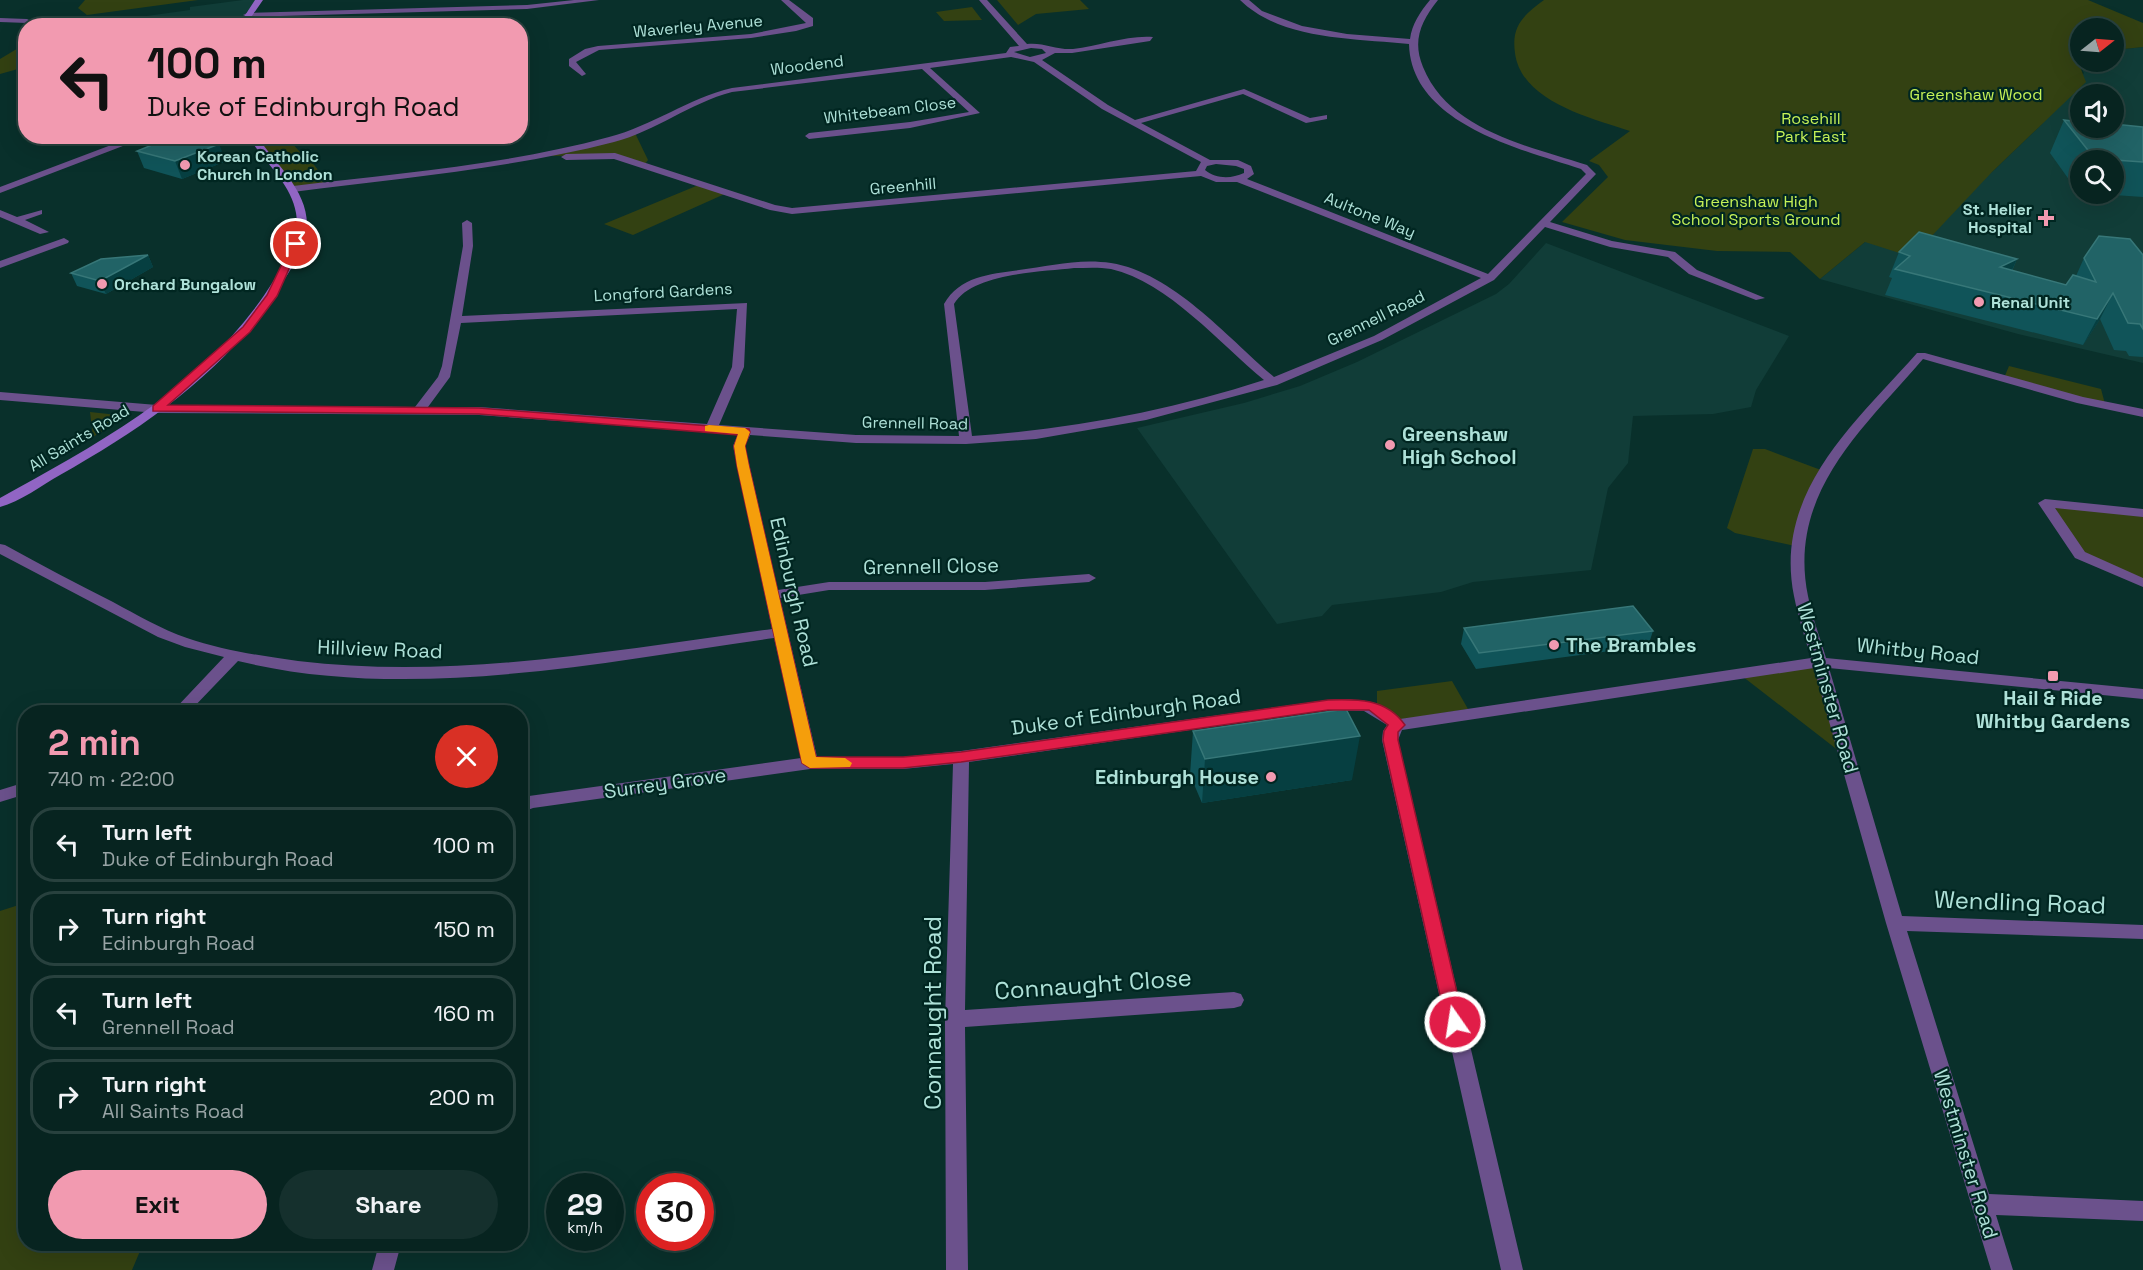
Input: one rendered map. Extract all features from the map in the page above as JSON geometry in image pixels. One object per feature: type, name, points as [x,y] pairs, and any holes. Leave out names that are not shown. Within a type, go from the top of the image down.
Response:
[{"type":"street","points":[[245,18],[259,0]]},
{"type":"street","points":[[455,9],[461,0]]},
{"type":"street","points":[[247,15],[527,7],[595,0]]},
{"type":"street","name":"Waverley Avenue","points":[[582,74],[573,66],[573,61],[588,51],[598,48],[751,36],[796,29],[810,24],[810,20],[785,0]]},
{"type":"street","points":[[983,0],[1024,46]]},
{"type":"street","points":[[1244,0],[1266,16],[1300,28],[1412,42],[1419,21],[1434,0]]},
{"type":"street","points":[[0,20],[18,21]]},
{"type":"street","points":[[1150,39],[1072,51],[1050,51],[1038,46],[1024,46],[1013,49],[1010,53],[1035,59],[1132,123],[1209,162]]},
{"type":"street","name":"Grennell Road","points":[[0,396],[157,409],[420,409],[856,439],[966,440],[1036,435],[1132,419],[1273,382],[1378,338],[1490,278],[1591,174],[1587,169],[1469,124],[1443,105],[1426,85],[1418,70],[1412,42]]},
{"type":"street","points":[[1035,59],[1049,55],[1050,51]]},
{"type":"street","name":"Woodend","points":[[293,189],[539,157],[615,139],[722,92],[1011,55]]},
{"type":"street","name":"Whitebeam Close","points":[[809,136],[910,124],[976,113],[924,66]]},
{"type":"street","points":[[1132,123],[1244,91],[1309,121],[1324,117]]},
{"type":"street","points":[[615,139],[615,156]]},
{"type":"street","points":[[0,190],[124,144]]},
{"type":"street","name":"All Saints Road","points":[[0,503],[98,448],[157,409],[222,354],[267,303],[289,262],[302,227],[293,189],[258,144]]},
{"type":"street","name":"Woodend","points":[[539,157],[615,156]]},
{"type":"street","name":"Greenhill","points":[[615,156],[772,208],[792,211],[1202,172]]},
{"type":"street","points":[[1202,172],[1201,167],[1209,162],[1223,161],[1244,165],[1248,168],[1249,174],[1239,179]]},
{"type":"street","name":"Aultone Way","points":[[1202,172],[1217,179],[1239,179],[1490,278]]},
{"type":"street","points":[[17,220],[39,212]]},
{"type":"street","points":[[0,213],[44,232]]},
{"type":"street","points":[[420,409],[444,377],[448,366],[468,246],[467,223]]},
{"type":"street","points":[[1544,223],[1610,244],[1671,254],[1680,259],[1693,272],[1760,298]]},
{"type":"street","points":[[0,265],[64,241]]},
{"type":"street","points":[[966,440],[949,304],[952,297],[961,289],[991,277],[1095,264],[1136,272],[1162,288],[1273,382]]},
{"type":"street","name":"Longford Gardens","points":[[454,320],[743,305],[738,368],[711,429]]},
{"type":"street","name":"Westminster Road","points":[[2002,1270],[1895,923],[1801,596],[1798,572],[1803,516],[1811,495],[1833,458],[1921,356],[2081,400],[2143,413]]},
{"type":"street","name":"Edinburgh Road","points":[[745,432],[739,446],[810,763]]},
{"type":"street","points":[[2143,513],[2046,503],[2080,555],[2143,583]]},
{"type":"street","name":"Hillview Road","points":[[0,548],[187,644],[235,656],[335,671],[379,674],[451,672],[782,632]]},
{"type":"street","name":"Grennell Close","points":[[773,595],[829,586],[985,586],[1089,578]]},
{"type":"street","points":[[187,705],[235,656]]},
{"type":"street","name":"Whitby Road","points":[[1397,725],[1820,662],[2143,694]]},
{"type":"street","name":"Duke of Edinburgh Road","points":[[810,763],[903,763],[961,757],[1328,705],[1373,706],[1397,725]]},
{"type":"street","points":[[1397,725],[1391,731],[1390,740],[1512,1270]]},
{"type":"street","name":"Connaught Road","points":[[957,1270],[956,1019],[961,757]]},
{"type":"street","name":"Surrey Grove","points":[[528,803],[810,763]]},
{"type":"street","points":[[0,796],[18,790]]},
{"type":"street","name":"Wendling Road","points":[[1895,923],[2143,932]]},
{"type":"street","name":"Connaught Close","points":[[956,1019],[1234,1000]]},
{"type":"street","points":[[1981,1204],[2143,1211]]},
{"type":"street","points":[[383,1270],[388,1251]]},
{"type":"shaded area","points":[[256,0],[242,18],[132,18],[190,10],[190,7]]},
{"type":"shaded area","name":"St. Helier Hospital","points":[[2143,47],[2143,363],[2018,334],[1820,279],[1865,242],[1992,172],[2041,125],[2070,90],[2070,138],[2124,138],[2124,84],[2075,84],[2084,73],[2124,72],[2124,49]]},
{"type":"shaded area","name":"Greenshaw High School","points":[[1546,243],[1789,336],[1756,390],[1751,407],[1713,414],[1633,416],[1628,463],[1608,488],[1591,570],[1473,582],[1441,592],[1332,605],[1322,616],[1277,624],[1137,428],[1244,403],[1300,386],[1357,362],[1496,294],[1509,284]]},
{"type":"green space","points":[[85,0],[198,0],[87,15],[78,8]]},
{"type":"green space","points":[[997,0],[1080,0],[1089,9],[1036,14],[1018,25]]},
{"type":"green space","name":"Rosehill Park East","points":[[1544,0],[2088,0],[2143,23],[2143,47],[2124,49],[2124,18],[2070,18],[2070,72],[2082,72],[2086,82],[2070,84],[2070,97],[1992,172],[1912,257],[1865,242],[1820,279],[1790,252],[1717,251],[1625,240],[1562,222],[1608,177],[1599,165],[1589,161],[1630,131],[1560,105],[1530,84],[1520,70],[1514,43],[1520,22]]},
{"type":"green space","points":[[972,7],[982,20],[944,21],[936,12]]},
{"type":"green space","points":[[18,48],[18,69],[0,74],[0,59]]},
{"type":"green space","points":[[635,133],[648,160],[645,164],[611,155],[549,156]]},
{"type":"green space","points":[[261,144],[294,144],[317,168],[324,184],[295,188]]},
{"type":"green space","points":[[701,184],[727,193],[633,235],[604,224]]},
{"type":"green space","points":[[2009,366],[2101,389],[2105,404],[2004,378]]},
{"type":"green space","points":[[90,412],[127,416],[93,437]]},
{"type":"green space","points":[[1753,449],[1765,449],[1821,470],[1795,546],[1735,533],[1727,528]]},
{"type":"green space","points":[[2045,503],[2143,513],[2143,583],[2080,555]]},
{"type":"green space","points":[[1815,666],[1839,751],[1742,676]]},
{"type":"green space","points":[[1452,681],[1468,709],[1398,720],[1377,704],[1377,691]]},
{"type":"green space","points":[[18,905],[18,1251],[140,1251],[132,1270],[0,1270],[0,911]]},
{"type":"building","points":[[2124,125],[2143,127],[2143,162],[2124,161],[2124,150],[2088,150],[2078,138],[2124,138]]},
{"type":"building","points":[[154,144],[219,144],[175,161],[137,151]]},
{"type":"building","points":[[1919,232],[2017,259],[2000,267],[2066,285],[2073,275],[2096,282],[2084,258],[2099,236],[2130,239],[2143,255],[2143,329],[2140,324],[2128,323],[2113,293],[2097,319],[1895,269],[1910,256],[1899,252]]},
{"type":"building","points":[[148,255],[100,281],[71,273],[101,259]]},
{"type":"building","points":[[1633,606],[1653,631],[1479,653],[1464,628]]},
{"type":"building","points":[[1346,709],[1360,736],[1205,759],[1193,731]]},
{"type":"slow traffic","points":[[709,428],[745,432],[739,446],[810,763],[845,763]]},
{"type":"place","name":"Korean Catholic Church In London","points":[[185,165]]},
{"type":"place","name":"St. Helier Hospital","points":[[2046,218]]},
{"type":"place","name":"Orchard Bungalow","points":[[102,284]]},
{"type":"place","name":"Renal Unit","points":[[1979,302]]},
{"type":"place","name":"Greenshaw High School","points":[[1390,445]]},
{"type":"place","name":"The Brambles","points":[[1554,645]]},
{"type":"place","name":"Hail & Ride Whitby Gardens","points":[[2053,676]]},
{"type":"place","name":"Edinburgh House","points":[[1271,777]]},
{"type":"route","points":[[296,244],[272,296],[246,329],[222,354],[157,409],[479,411],[745,432],[739,446],[810,763],[903,763],[961,757],[1328,705],[1373,706],[1397,725],[1391,731],[1390,740],[1455,1022]]},
{"type":"park label","name":"Greenshaw Wood","points":[[1976,94]]},
{"type":"park label","name":"Greenshaw High School Sports Ground","points":[[1756,210]]}]
